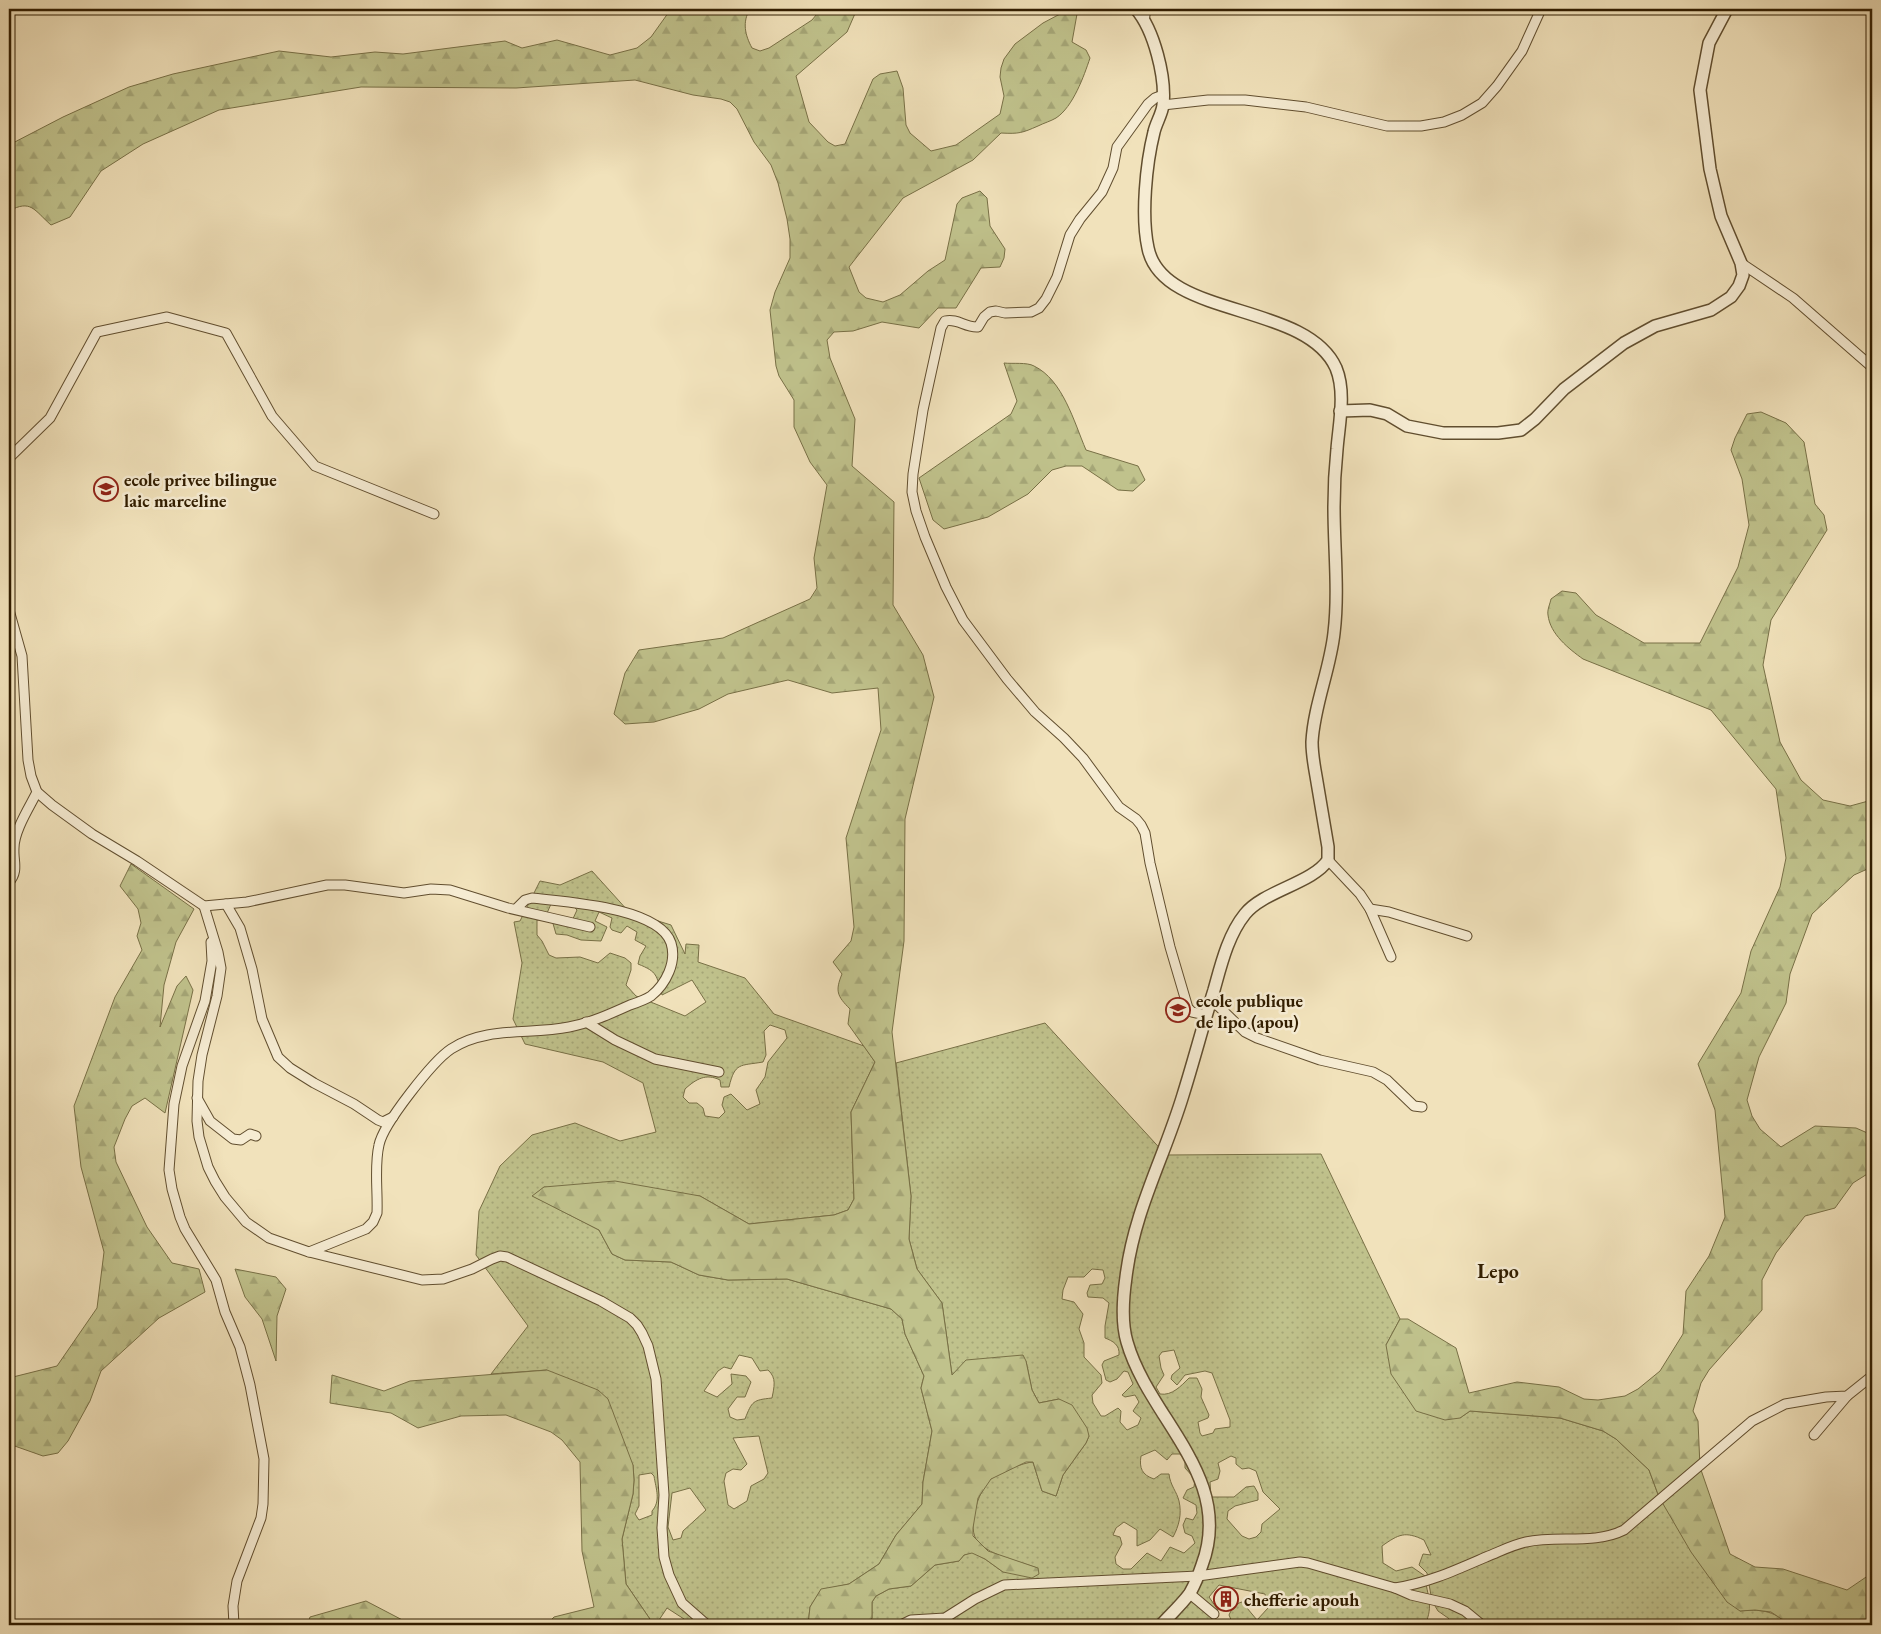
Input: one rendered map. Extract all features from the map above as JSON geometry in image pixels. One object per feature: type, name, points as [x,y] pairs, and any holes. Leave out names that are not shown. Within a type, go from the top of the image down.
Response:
[{"type":"street","points":[[1136,9],[1155,43],[1163,100],[1154,132],[1148,166],[1146,228],[1152,261],[1164,276],[1191,293],[1276,323],[1311,338],[1326,353],[1336,369],[1341,394],[1334,506],[1334,631],[1331,655],[1315,716],[1312,746],[1328,847],[1328,860],[1320,869],[1260,901],[1246,912],[1231,938],[1211,999],[1183,1098],[1138,1217],[1130,1247],[1123,1304],[1126,1340],[1156,1405],[1190,1455],[1204,1485],[1210,1525],[1206,1556],[1190,1593],[1161,1625]]},
{"type":"street","points":[[1144,21],[1146,9]]},
{"type":"street","points":[[1206,1016],[1192,1012],[1188,1008],[1170,947],[1142,826],[1136,819],[1119,807],[1084,758],[1035,712],[1007,679],[963,620],[946,587],[925,538],[912,492],[913,474],[923,410],[940,328],[946,321],[952,319],[971,328],[978,327],[984,317],[990,312],[1023,313],[1032,312],[1039,308],[1046,299],[1057,277],[1070,235],[1080,219],[1102,192],[1113,168],[1117,147],[1154,98],[1163,100],[1245,100],[1306,107],[1387,126],[1420,126],[1444,122],[1462,115],[1482,102],[1497,86],[1522,51],[1540,9]]},
{"type":"street","points":[[1340,411],[1370,410],[1387,414],[1407,426],[1443,433],[1498,433],[1521,430],[1564,389],[1624,343],[1655,326],[1711,310],[1730,297],[1739,286],[1743,275],[1741,263],[1721,216],[1710,170],[1700,90],[1709,42],[1727,9]]},
{"type":"street","points":[[1741,263],[1793,298],[1831,329],[1872,367]]},
{"type":"street","points":[[9,458],[50,418],[97,332],[167,316],[226,333],[272,416],[315,466],[434,514]]},
{"type":"street","points":[[9,610],[22,656],[28,760],[30,776],[37,792],[92,834],[204,906],[253,901],[327,885],[345,885],[404,893],[431,889],[450,890],[508,908],[590,927]]},
{"type":"street","points":[[9,882],[13,878],[16,866],[14,848],[20,827],[37,792]]},
{"type":"street","points":[[1328,860],[1356,888],[1370,909],[1391,957]]},
{"type":"street","points":[[309,1252],[366,1229],[373,1222],[378,1204],[378,1146],[384,1131],[434,1062],[452,1048],[473,1038],[502,1032],[568,1027],[586,1022],[650,997],[662,985],[670,971],[672,948],[669,937],[659,927],[645,918],[597,905],[532,898],[525,900],[516,909]]},
{"type":"street","points":[[226,904],[240,928],[252,969],[262,1018],[278,1057],[290,1068],[354,1104],[378,1120],[386,1121],[395,1116]]},
{"type":"street","points":[[204,906],[220,961],[220,978],[202,1055],[197,1098],[199,1137],[208,1168],[225,1197],[246,1222],[269,1238],[309,1252],[422,1280],[443,1279],[472,1269],[500,1256],[507,1257],[602,1301],[634,1321],[642,1332],[648,1346],[656,1379],[664,1495],[662,1528],[664,1557],[672,1583],[682,1603],[706,1625]]},
{"type":"street","points":[[1370,909],[1389,912],[1467,936]]},
{"type":"street","points":[[211,929],[212,961],[209,980],[205,1000],[182,1066],[174,1104],[169,1170],[180,1217],[185,1229],[216,1280],[225,1312],[240,1347],[250,1385],[264,1459],[262,1511],[237,1581],[233,1606],[234,1625]]},
{"type":"street","points":[[1211,999],[1235,1023],[1251,1035],[1320,1060],[1373,1072],[1387,1080],[1414,1106],[1422,1107]]},
{"type":"street","points":[[586,1022],[615,1040],[655,1059],[719,1072]]},
{"type":"street","points":[[197,1098],[210,1121],[233,1140],[241,1140],[250,1134],[256,1136]]},
{"type":"street","points":[[1814,1436],[1847,1396],[1872,1376]]},
{"type":"street","points":[[1395,1588],[1432,1580],[1526,1542],[1599,1538],[1616,1534],[1624,1530],[1752,1421],[1786,1404],[1826,1397],[1847,1396]]},
{"type":"street","points":[[901,1625],[911,1620],[945,1618],[975,1599],[1004,1585],[1198,1576],[1300,1562],[1395,1588],[1411,1595],[1450,1604],[1465,1612],[1482,1625]]},
{"type":"street","points":[[1190,1593],[1214,1614]]},
{"type":"green space","points":[[671,9],[750,9],[745,24],[746,33],[752,48],[760,51],[769,48],[812,20],[821,9],[857,9],[847,32],[796,76],[809,122],[828,142],[835,146],[845,144],[873,79],[880,74],[897,71],[903,88],[906,125],[910,133],[931,151],[956,145],[1000,114],[1004,96],[1000,77],[1004,59],[1015,44],[1043,23],[1060,14],[1069,12],[1077,14],[1072,42],[1086,50],[1090,58],[1073,99],[1062,113],[1054,119],[1024,132],[1001,133],[973,160],[903,198],[849,267],[859,292],[866,298],[883,302],[900,295],[928,271],[945,260],[957,204],[962,198],[980,191],[987,198],[990,226],[1005,249],[1000,267],[981,268],[956,308],[938,308],[919,328],[882,322],[853,331],[834,332],[827,340],[830,358],[855,419],[852,466],[894,502],[893,605],[923,655],[934,697],[905,819],[904,941],[892,1032],[911,1196],[909,1239],[917,1269],[942,1303],[952,1375],[966,1360],[1023,1355],[1032,1390],[1039,1403],[1059,1399],[1072,1405],[1087,1428],[1089,1436],[1063,1475],[1056,1496],[1042,1491],[1033,1462],[1026,1462],[991,1479],[978,1498],[973,1536],[988,1551],[1038,1568],[1039,1574],[1032,1578],[1003,1572],[985,1559],[972,1553],[964,1555],[959,1561],[935,1565],[911,1586],[889,1589],[876,1596],[872,1602],[872,1618],[868,1625],[808,1625],[810,1607],[821,1589],[849,1584],[879,1564],[896,1535],[922,1504],[923,1482],[932,1431],[921,1388],[924,1376],[905,1334],[902,1319],[891,1309],[787,1279],[728,1280],[699,1275],[671,1262],[625,1260],[612,1254],[599,1230],[532,1196],[544,1187],[615,1181],[700,1196],[749,1224],[834,1215],[848,1210],[854,1199],[851,1112],[875,1062],[848,1024],[850,1009],[840,997],[838,989],[842,974],[833,962],[851,941],[854,927],[846,838],[881,730],[878,688],[832,693],[788,680],[728,694],[699,709],[654,722],[625,724],[614,714],[625,673],[639,650],[723,638],[810,599],[817,588],[814,558],[827,485],[810,462],[794,427],[794,400],[779,376],[776,366],[770,310],[775,292],[790,258],[787,219],[778,183],[771,165],[754,142],[737,109],[730,102],[721,99],[693,95],[635,80],[516,88],[361,87],[219,110],[143,144],[101,171],[70,217],[51,225],[36,211],[27,206],[9,211],[9,145],[63,117],[129,87],[173,74],[279,51],[331,57],[375,52],[403,54],[505,41],[522,48],[557,40],[610,55],[637,48],[651,37]]},
{"type":"green space","points":[[1004,363],[1031,365],[1044,372],[1060,391],[1086,450],[1138,466],[1145,480],[1133,491],[1118,490],[1082,466],[1066,466],[1052,470],[1028,494],[988,517],[944,529],[933,520],[919,478],[1011,414],[1017,401]]},
{"type":"green space","points":[[1761,412],[1786,423],[1804,442],[1815,504],[1824,515],[1827,530],[1771,620],[1763,665],[1780,742],[1801,780],[1823,800],[1850,806],[1872,800],[1872,867],[1854,875],[1812,914],[1790,974],[1786,1003],[1759,1057],[1747,1100],[1752,1116],[1760,1129],[1781,1147],[1815,1126],[1856,1128],[1872,1135],[1872,1171],[1853,1183],[1835,1208],[1805,1216],[1776,1253],[1762,1280],[1762,1310],[1709,1370],[1701,1383],[1693,1411],[1698,1421],[1700,1467],[1730,1554],[1755,1567],[1783,1569],[1847,1590],[1872,1573],[1872,1625],[1788,1625],[1771,1612],[1740,1611],[1727,1602],[1691,1552],[1659,1497],[1649,1470],[1616,1439],[1603,1431],[1560,1418],[1470,1411],[1460,1418],[1445,1420],[1416,1411],[1391,1374],[1386,1345],[1400,1319],[1408,1319],[1456,1348],[1469,1393],[1517,1382],[1559,1387],[1584,1399],[1598,1400],[1625,1396],[1638,1389],[1660,1371],[1683,1334],[1686,1291],[1709,1256],[1725,1217],[1715,1110],[1698,1064],[1741,993],[1751,951],[1780,887],[1786,858],[1776,789],[1711,710],[1583,659],[1566,646],[1556,635],[1550,622],[1548,611],[1551,599],[1562,591],[1576,593],[1596,615],[1644,643],[1700,643],[1738,567],[1749,525],[1742,479],[1731,450],[1747,414]]},
{"type":"green space","points":[[131,864],[194,909],[176,942],[164,985],[160,1027],[177,986],[186,976],[193,990],[165,1113],[145,1098],[132,1106],[114,1147],[116,1162],[147,1227],[172,1263],[199,1269],[205,1292],[159,1318],[101,1371],[90,1401],[68,1441],[58,1453],[43,1456],[9,1444],[9,1378],[57,1366],[97,1308],[104,1252],[81,1167],[74,1106],[115,997],[142,950],[137,936],[141,923],[138,909],[120,886]]},
{"type":"green space","points":[[592,871],[629,912],[671,925],[685,954],[686,944],[699,945],[698,962],[745,978],[774,1014],[864,1046],[875,1062],[851,1112],[854,1199],[848,1210],[834,1215],[749,1224],[700,1196],[544,1187],[533,1196],[599,1230],[612,1254],[625,1260],[671,1262],[699,1275],[728,1280],[787,1279],[891,1309],[902,1319],[905,1334],[924,1376],[921,1388],[932,1431],[923,1482],[922,1504],[896,1535],[879,1564],[849,1584],[821,1590],[810,1607],[808,1625],[684,1625],[684,1619],[667,1608],[659,1620],[662,1625],[654,1625],[626,1584],[622,1539],[633,1494],[633,1465],[547,1370],[491,1374],[528,1326],[476,1255],[479,1211],[500,1166],[532,1135],[575,1123],[620,1141],[656,1132],[643,1083],[603,1062],[525,1044],[513,1019],[522,963],[514,922],[520,921],[540,881],[560,885]],"holes":[[[551,904],[574,907],[577,910],[571,923],[552,920],[556,934],[567,935],[581,940],[601,941],[607,927],[595,921],[599,912],[612,918],[610,927],[612,930],[621,933],[627,926],[637,932],[635,940],[646,946],[638,964],[653,972],[659,983],[662,995],[692,980],[706,1002],[685,1016],[636,996],[626,985],[631,970],[631,963],[625,958],[610,953],[598,963],[580,957],[556,958],[549,955],[537,935],[537,920],[544,920]],[[770,1025],[785,1030],[787,1038],[768,1062],[765,1077],[756,1090],[760,1104],[747,1110],[731,1094],[724,1097],[722,1105],[725,1112],[719,1118],[705,1116],[703,1108],[697,1103],[689,1103],[683,1097],[685,1089],[701,1078],[715,1078],[720,1080],[721,1087],[729,1087],[736,1069],[744,1065],[763,1062],[766,1055],[764,1031]],[[739,1355],[752,1358],[760,1371],[768,1370],[773,1376],[772,1398],[754,1402],[745,1419],[737,1420],[730,1417],[728,1409],[737,1397],[745,1397],[751,1382],[746,1376],[731,1374],[732,1384],[717,1397],[704,1391],[718,1371],[724,1367],[731,1369]],[[759,1436],[768,1473],[764,1479],[751,1486],[747,1501],[734,1509],[728,1505],[724,1481],[726,1473],[733,1469],[741,1470],[747,1464],[733,1438]],[[651,1473],[654,1476],[657,1495],[652,1515],[639,1520],[635,1514],[639,1506],[639,1475]],[[690,1488],[706,1510],[683,1531],[681,1538],[673,1540],[668,1527],[672,1493]]]},
{"type":"green space","points":[[1045,1023],[1166,1155],[1321,1154],[1400,1319],[1386,1345],[1460,1418],[1470,1411],[1560,1418],[1603,1431],[1616,1439],[1649,1470],[1659,1497],[1740,1611],[1753,1610],[1772,1613],[1788,1625],[1454,1625],[1438,1611],[1432,1601],[1427,1573],[1419,1565],[1423,1554],[1431,1555],[1424,1540],[1412,1535],[1402,1535],[1382,1546],[1383,1563],[1396,1571],[1412,1567],[1425,1576],[1429,1612],[1425,1625],[1231,1625],[1232,1622],[1229,1615],[1236,1605],[1242,1602],[1257,1620],[1268,1608],[1265,1594],[1219,1585],[1209,1597],[1218,1610],[1208,1625],[868,1625],[872,1618],[872,1602],[876,1596],[889,1589],[911,1586],[935,1565],[959,1561],[964,1555],[972,1552],[1003,1572],[1037,1568],[998,1555],[978,1542],[973,1528],[973,1519],[978,1500],[986,1484],[991,1479],[1005,1471],[1029,1462],[1033,1462],[1042,1491],[1056,1496],[1063,1475],[1089,1436],[1059,1399],[1039,1403],[1032,1390],[1026,1361],[952,1375],[942,1303],[917,1269],[909,1239],[911,1196],[896,1063]],"holes":[[[1092,1269],[1103,1270],[1105,1278],[1102,1284],[1090,1285],[1087,1293],[1088,1297],[1103,1298],[1109,1303],[1105,1338],[1115,1344],[1119,1355],[1104,1361],[1102,1365],[1106,1380],[1110,1382],[1117,1379],[1124,1371],[1128,1372],[1133,1384],[1122,1395],[1125,1397],[1135,1395],[1139,1402],[1133,1411],[1141,1418],[1138,1425],[1127,1430],[1120,1422],[1121,1411],[1118,1408],[1105,1416],[1101,1416],[1093,1403],[1092,1395],[1102,1383],[1101,1375],[1084,1357],[1084,1343],[1079,1329],[1083,1314],[1074,1302],[1062,1299],[1068,1277],[1084,1277]],[[1174,1350],[1180,1368],[1172,1375],[1171,1379],[1177,1385],[1185,1375],[1205,1371],[1212,1373],[1230,1420],[1230,1427],[1215,1429],[1213,1433],[1202,1436],[1198,1422],[1208,1418],[1209,1415],[1201,1397],[1202,1389],[1197,1378],[1189,1378],[1172,1392],[1160,1394],[1156,1387],[1164,1375],[1159,1356],[1162,1352]],[[1155,1450],[1167,1460],[1172,1454],[1180,1454],[1185,1460],[1185,1468],[1195,1479],[1194,1487],[1187,1490],[1183,1498],[1196,1505],[1197,1513],[1193,1520],[1186,1518],[1183,1525],[1185,1533],[1192,1536],[1195,1543],[1184,1553],[1170,1547],[1161,1561],[1147,1553],[1131,1569],[1123,1569],[1116,1564],[1115,1557],[1122,1544],[1120,1537],[1113,1535],[1116,1528],[1124,1522],[1137,1530],[1137,1546],[1150,1540],[1160,1529],[1173,1537],[1179,1520],[1179,1501],[1169,1474],[1161,1474],[1154,1479],[1147,1475],[1142,1470],[1140,1464],[1141,1456]],[[1231,1456],[1236,1458],[1236,1464],[1242,1469],[1249,1468],[1256,1471],[1263,1492],[1280,1509],[1262,1524],[1261,1532],[1256,1537],[1249,1539],[1242,1536],[1227,1519],[1228,1511],[1235,1506],[1258,1500],[1258,1493],[1254,1486],[1246,1487],[1234,1497],[1211,1497],[1210,1482],[1218,1479],[1220,1471],[1218,1463]]]},
{"type":"green space","points":[[235,1269],[276,1277],[286,1289],[277,1316],[276,1361],[262,1319],[245,1297]]},
{"type":"green space","points":[[547,1370],[598,1390],[608,1399],[633,1465],[633,1494],[622,1539],[626,1584],[654,1625],[546,1625],[554,1617],[594,1607],[582,1551],[580,1462],[562,1440],[551,1432],[506,1415],[461,1416],[418,1428],[391,1413],[330,1403],[332,1375],[384,1391],[410,1381]]},
{"type":"green space","points":[[366,1601],[412,1625],[307,1625],[310,1617]]},
{"type":"place","name":"ecole privee bilingue laic marceline","points":[[106,489]]},
{"type":"place","name":"ecole publique de lipo (apou)","points":[[1178,1010]]},
{"type":"place","name":"chefferie apouh","points":[[1226,1599]]},
{"type":"district","name":"Lepo","points":[[1498,1271]]}]
